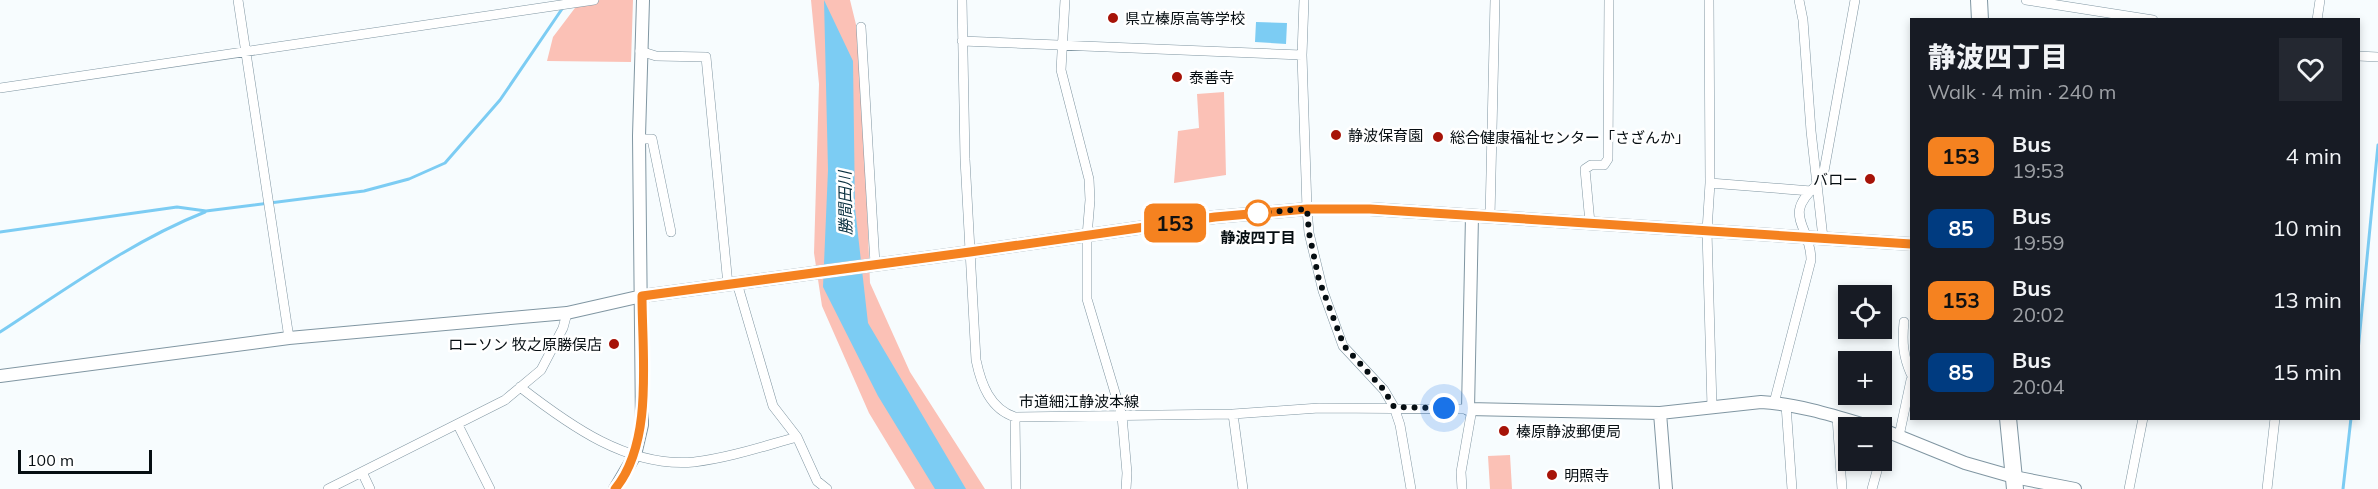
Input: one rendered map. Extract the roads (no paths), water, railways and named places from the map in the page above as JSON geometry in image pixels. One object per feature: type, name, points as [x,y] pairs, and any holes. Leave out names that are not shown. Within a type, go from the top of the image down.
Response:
[{"type":"highway","points":[[1979,0],[1980,18]]},
{"type":"highway","points":[[2008,420],[2015,483]]},
{"type":"street","points":[[238,0],[289,338]]},
{"type":"street","points":[[0,88],[594,0]]},
{"type":"street","points":[[615,489],[635,455],[642,425],[639,139],[640,51],[644,0]]},
{"type":"street","name":"市道細江静波本線","points":[[962,0],[976,360],[985,389],[998,410],[1015,417],[1233,414],[1319,408],[1470,409]]},
{"type":"street","points":[[1065,0],[1061,70],[1089,179],[1087,299],[1122,416],[1127,473],[1126,489]]},
{"type":"street","points":[[1304,0],[1302,55],[1307,209],[1309,233],[1319,280],[1344,346],[1384,390],[1394,407],[1400,426],[1411,489]]},
{"type":"street","points":[[1490,217],[1495,0]]},
{"type":"street","points":[[1590,224],[1585,169],[1591,165],[1604,165],[1608,159],[1609,0]]},
{"type":"street","points":[[1709,0],[1710,183],[1707,231],[1712,407]]},
{"type":"street","points":[[1799,0],[1803,20],[1815,184],[1824,238]]},
{"type":"street","points":[[1792,489],[1780,404],[1811,260],[1807,237],[1799,221],[1798,211],[1824,171],[1855,0]]},
{"type":"street","points":[[2026,0],[2140,18]]},
{"type":"street","points":[[2317,18],[2320,0]]},
{"type":"street","points":[[861,27],[875,264]]},
{"type":"street","points":[[962,41],[1302,55]]},
{"type":"street","points":[[640,51],[656,56],[706,57],[732,284],[773,406],[797,437],[817,481],[827,489]]},
{"type":"street","points":[[2360,56],[2378,57]]},
{"type":"street","points":[[639,139],[652,139],[671,232]]},
{"type":"street","points":[[1710,183],[1815,184]]},
{"type":"street","points":[[0,376],[289,338],[567,313],[642,296],[811,272],[1215,217],[1307,209],[1370,209],[1910,244]]},
{"type":"street","points":[[1462,489],[1461,472],[1470,409],[1472,216]]},
{"type":"street","points":[[328,489],[505,400],[541,370],[563,328],[567,313]]},
{"type":"street","points":[[1904,322],[1902,343],[1905,363],[1910,372]]},
{"type":"street","points":[[1892,417],[1910,382]]},
{"type":"street","points":[[520,387],[555,414],[603,442],[654,461],[694,462],[735,454],[797,437]]},
{"type":"street","points":[[1470,409],[1660,413],[1712,407],[1780,404],[1837,417],[1842,489]]},
{"type":"street","points":[[1660,413],[1666,489]]},
{"type":"street","points":[[1233,414],[1243,489]]},
{"type":"street","points":[[1015,417],[1016,489]]},
{"type":"street","points":[[2129,489],[2143,420]]},
{"type":"street","points":[[2267,489],[2275,420]]},
{"type":"street","points":[[458,424],[490,489]]},
{"type":"street","points":[[1892,434],[2015,483],[2075,489]]},
{"type":"street","points":[[1872,489],[1877,471]]},
{"type":"street","points":[[362,472],[370,489]]},
{"type":"water","name":"勝間田川","points":[[824,0],[853,61],[855,208],[868,323],[966,489],[935,489],[878,396],[823,287],[828,170]]},
{"type":"water","points":[[1256,22],[1287,23],[1286,44],[1255,42]]},
{"type":"waterway","points":[[0,232],[177,207],[206,211],[364,191],[409,179],[445,163],[500,100],[564,6]]},
{"type":"waterway","points":[[2360,330],[2378,145]]},
{"type":"waterway","points":[[0,332],[125,251],[205,212]]},
{"type":"waterway","points":[[2343,489],[2351,420]]},
{"type":"place","name":"県立榛原高等学校","points":[[1113,18]]},
{"type":"place","name":"泰善寺","points":[[1177,77]]},
{"type":"place","name":"静波保育園","points":[[1336,135]]},
{"type":"place","name":"総合健康福祉センター「さざんか」","points":[[1438,137]]},
{"type":"place","name":"バロー","points":[[1870,179]]},
{"type":"place","name":"静波四丁目","points":[[1258,213]]},
{"type":"place","name":"ローソン 牧之原勝俣店","points":[[614,344]]},
{"type":"place","name":"榛原静波郵便局","points":[[1504,431]]},
{"type":"place","name":"明照寺","points":[[1552,475]]}]
